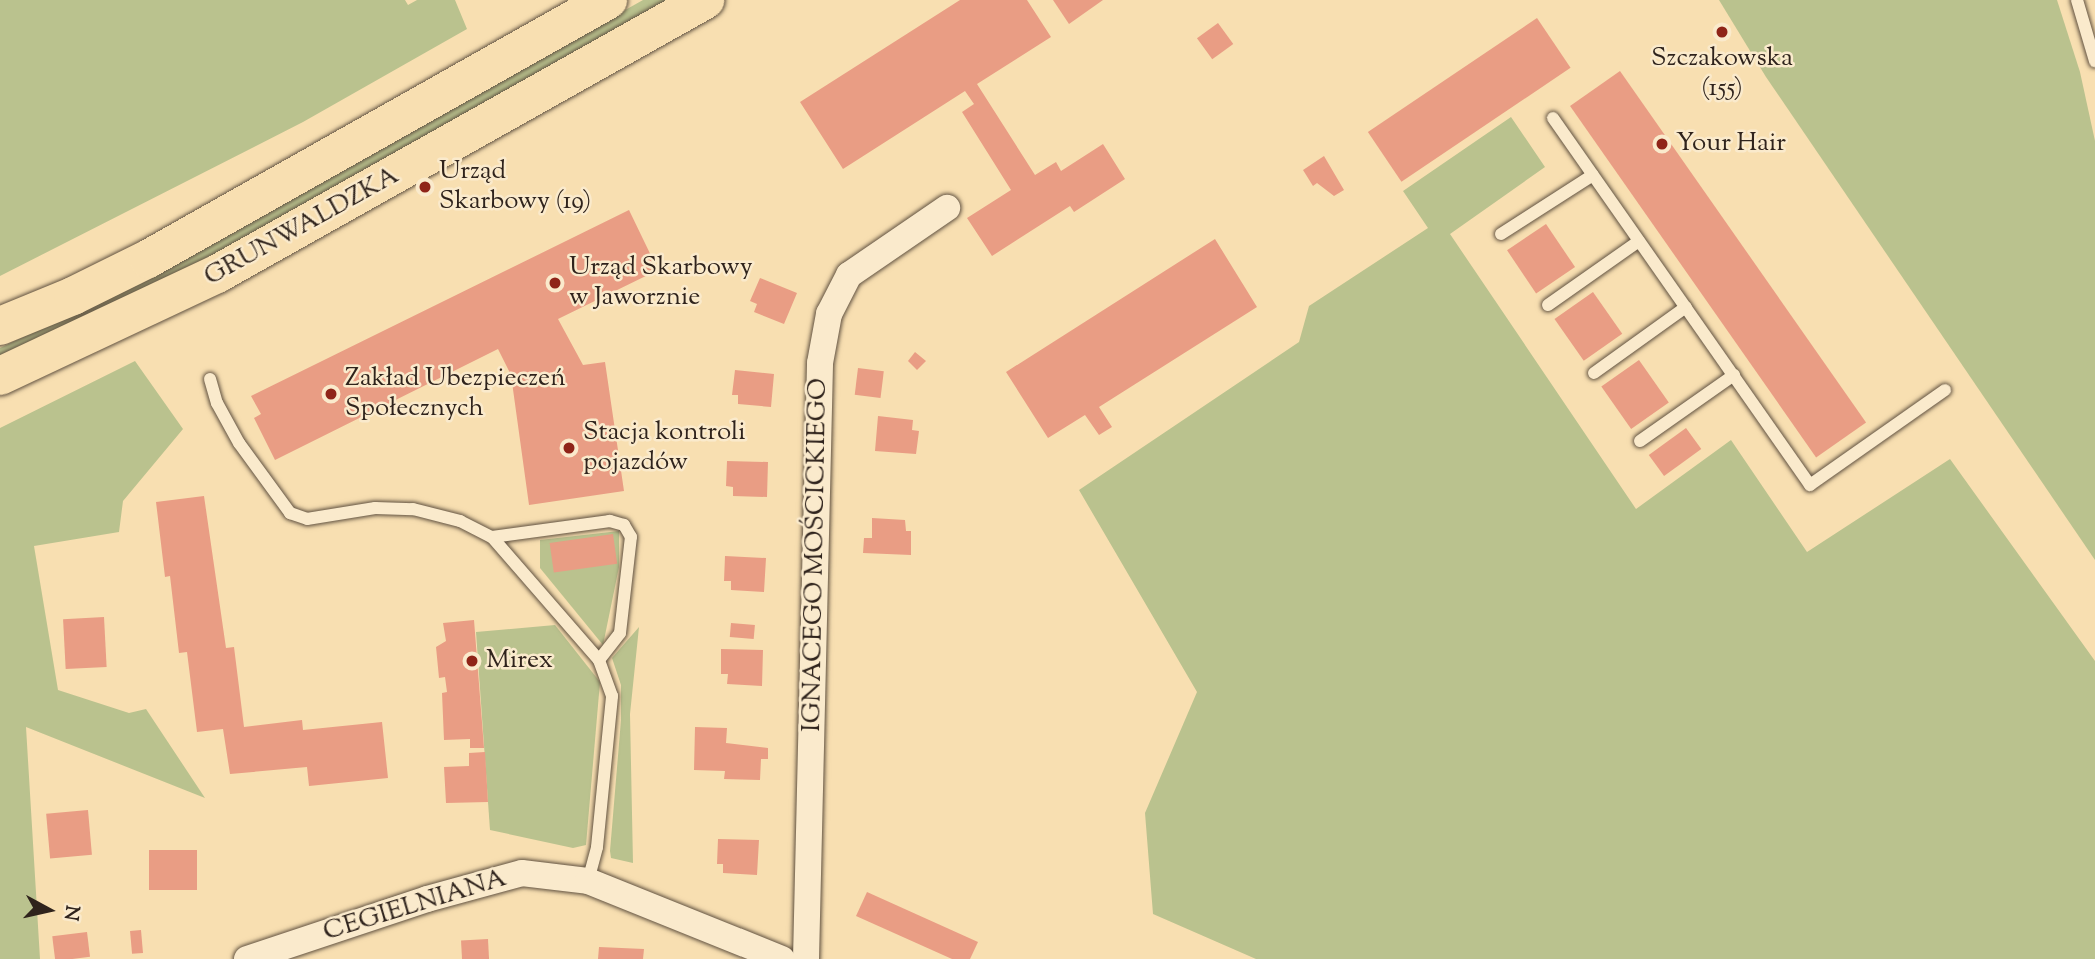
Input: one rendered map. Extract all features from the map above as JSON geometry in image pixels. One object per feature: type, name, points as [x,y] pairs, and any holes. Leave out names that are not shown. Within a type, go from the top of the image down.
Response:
[{"type":"main road","name":"GRUNWALDZKA","points":[[0,326],[74,296],[148,259],[608,0]]},
{"type":"main road","name":"GRUNWALDZKA","points":[[0,376],[217,274],[705,0]]},
{"type":"street","name":"IGNACEGO MOŚCICKIEGO","points":[[806,959],[820,363],[829,314],[849,275],[947,208]]},
{"type":"street","name":"CEGIELNIANA","points":[[247,959],[427,898],[522,873],[588,881],[782,959]]},
{"type":"lane","points":[[2077,0],[2095,59]]},
{"type":"lane","points":[[1553,118],[1810,485],[1945,390]]},
{"type":"lane","points":[[1502,234],[1593,174]]},
{"type":"lane","points":[[1548,305],[1639,241]]},
{"type":"lane","points":[[1594,373],[1686,307]]},
{"type":"lane","points":[[1640,441],[1734,375]]},
{"type":"lane","points":[[210,379],[216,403],[239,443],[290,513],[307,519],[375,508],[413,509],[460,521],[492,537],[599,660],[610,681],[611,705],[597,848],[588,881]]},
{"type":"lane","points":[[492,537],[610,521],[624,525],[631,537],[620,633],[599,660]]},
{"type":"green space","points":[[0,0],[405,0],[408,5],[417,0],[455,0],[467,29],[303,122],[0,276]]},
{"type":"green space","points":[[643,0],[671,0],[160,285],[0,358],[0,348],[154,275]]},
{"type":"green space","points":[[1719,0],[2057,0],[2080,72],[2095,141],[2095,560],[1766,77]]},
{"type":"green space","points":[[1511,117],[1545,167],[1450,234],[1636,509],[1731,440],[1807,552],[1950,459],[2095,661],[2095,959],[1256,959],[1153,914],[1145,813],[1197,692],[1079,490],[1299,342],[1309,306],[1428,228],[1403,191]]},
{"type":"green space","points":[[135,361],[183,429],[123,501],[119,532],[34,546],[58,690],[129,713],[146,709],[205,798],[26,727],[40,959],[0,959],[0,428]]},
{"type":"green space","points":[[619,531],[619,567],[603,645],[540,568],[540,540]]},
{"type":"green space","points":[[555,625],[600,682],[586,845],[573,848],[490,830],[476,632]]},
{"type":"green space","points":[[639,627],[630,714],[633,863],[611,858],[610,851],[621,720],[621,685],[612,658]]},
{"type":"building","points":[[960,0],[1027,0],[1051,37],[977,84],[1035,175],[1056,162],[1061,171],[1103,144],[1125,179],[1074,212],[1070,206],[992,256],[967,218],[1011,190],[962,112],[974,104],[965,91],[843,169],[800,102]]},
{"type":"building","points":[[1053,0],[1103,0],[1069,24]]},
{"type":"building","points":[[1537,18],[1571,68],[1401,182],[1368,132]]},
{"type":"building","points":[[1218,23],[1233,44],[1212,59],[1197,38]]},
{"type":"building","points":[[1620,71],[1866,422],[1816,457],[1570,106]]},
{"type":"building","points":[[1324,156],[1344,190],[1334,196],[1317,183],[1313,186],[1303,170]]},
{"type":"building","points":[[629,210],[658,270],[558,319],[583,365],[605,362],[624,491],[529,505],[511,375],[498,349],[275,460],[254,418],[261,414],[251,396]]},
{"type":"building","points":[[1546,224],[1575,267],[1536,293],[1507,250]]},
{"type":"building","points":[[1215,239],[1257,307],[1099,407],[1112,427],[1099,435],[1085,415],[1048,438],[1006,372]]},
{"type":"building","points":[[760,278],[797,293],[784,324],[754,312],[757,304],[750,301]]},
{"type":"building","points":[[1593,292],[1622,334],[1584,361],[1554,319]]},
{"type":"building","points":[[915,352],[926,361],[917,370],[908,361]]},
{"type":"building","points":[[1639,360],[1669,403],[1631,429],[1601,386]]},
{"type":"building","points":[[858,368],[884,371],[881,398],[855,395]]},
{"type":"building","points":[[735,370],[774,374],[771,407],[738,404],[738,395],[732,395]]},
{"type":"building","points":[[878,416],[913,420],[912,430],[919,431],[916,454],[875,451]]},
{"type":"building","points":[[1686,428],[1701,449],[1664,476],[1649,455]]},
{"type":"building","points":[[727,461],[768,462],[767,497],[733,496],[733,487],[726,486]]},
{"type":"building","points":[[204,496],[226,648],[234,647],[244,727],[302,720],[303,730],[382,722],[388,778],[309,786],[307,767],[230,774],[223,729],[197,732],[187,652],[179,653],[170,576],[165,577],[156,502]]},
{"type":"building","points":[[872,518],[905,520],[906,531],[911,531],[911,555],[863,553],[864,538],[872,538]]},
{"type":"building","points":[[613,534],[617,564],[554,573],[550,543]]},
{"type":"building","points":[[725,556],[766,558],[764,592],[731,590],[731,581],[724,581]]},
{"type":"building","points":[[104,617],[107,667],[66,669],[63,619]]},
{"type":"building","points":[[474,620],[484,748],[470,748],[470,739],[444,740],[442,693],[447,692],[445,677],[439,678],[436,647],[446,641],[443,623]]},
{"type":"building","points":[[731,623],[755,625],[754,639],[730,637]]},
{"type":"building","points":[[721,649],[763,650],[762,686],[727,684],[728,674],[721,674]]},
{"type":"building","points":[[695,727],[727,728],[726,743],[768,748],[768,759],[761,759],[760,780],[724,779],[725,771],[694,770]]},
{"type":"building","points":[[485,752],[488,802],[446,803],[444,767],[469,766],[469,753]]},
{"type":"building","points":[[88,810],[92,855],[50,858],[46,814]]},
{"type":"building","points":[[718,839],[759,840],[757,875],[723,873],[723,864],[717,864]]},
{"type":"building","points":[[149,850],[197,850],[197,890],[149,890]]},
{"type":"building","points":[[867,892],[978,942],[970,959],[952,959],[856,916]]},
{"type":"building","points":[[141,930],[143,953],[132,954],[130,931]]},
{"type":"building","points":[[87,932],[90,957],[55,959],[52,936]]},
{"type":"building","points":[[488,939],[489,959],[462,959],[461,940]]},
{"type":"building","points":[[599,947],[644,949],[643,959],[598,959]]},
{"type":"place","name":"Szczakowska (155)","points":[[1722,32]]},
{"type":"place","name":"Your Hair","points":[[1662,144]]},
{"type":"place","name":"Urząd Skarbowy (19)","points":[[425,187]]},
{"type":"place","name":"Urząd Skarbowy w Jaworznie","points":[[555,283]]},
{"type":"place","name":"Zakład Ubezpieczeń Społecznych","points":[[331,394]]},
{"type":"place","name":"Stacja kontroli pojazdów","points":[[569,448]]},
{"type":"place","name":"Mirex","points":[[472,661]]}]
